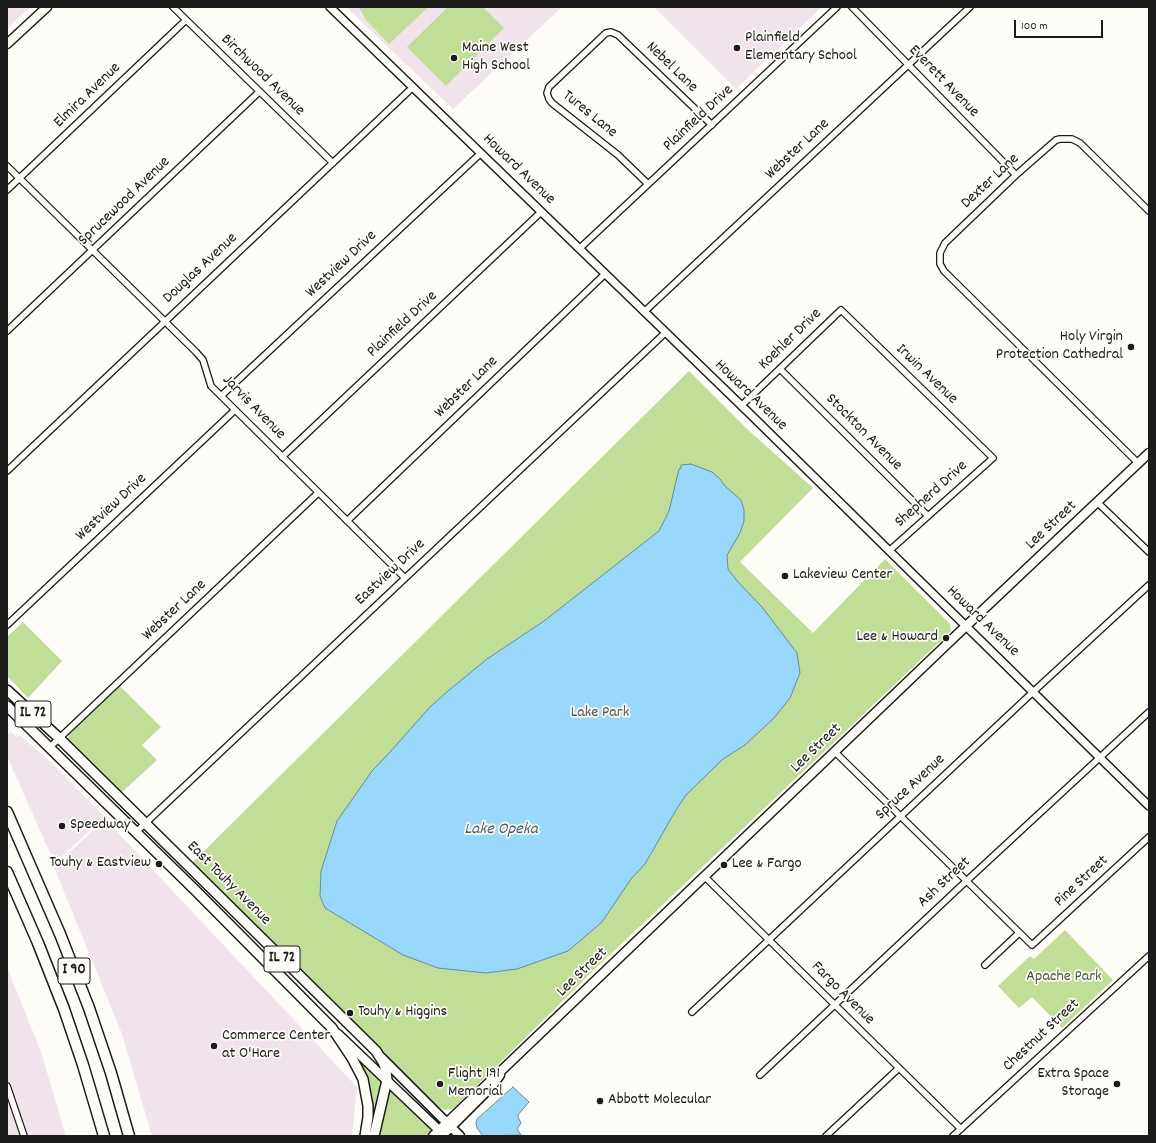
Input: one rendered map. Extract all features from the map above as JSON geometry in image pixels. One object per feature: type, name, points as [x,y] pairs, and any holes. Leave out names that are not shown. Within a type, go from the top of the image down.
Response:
[{"type":"highway","name":"I 90","points":[[7,812],[60,934],[89,1008],[111,1073],[129,1136]]},
{"type":"highway","name":"I 90","points":[[7,872],[64,1009],[83,1065],[104,1136]]},
{"type":"main road","points":[[7,44],[47,7]]},
{"type":"main road","name":"Lee Street","points":[[440,1134],[493,1085],[506,1067],[966,626],[1149,453]]},
{"type":"main road","name":"East Touhy Avenue","points":[[7,690],[59,738],[460,1136]]},
{"type":"main road","name":"East Touhy Avenue","points":[[7,706],[195,890],[440,1134]]},
{"type":"main road","points":[[332,1028],[352,1058],[363,1079],[368,1106],[365,1136]]},
{"type":"main road","name":"IL 72","points":[[374,1136],[387,1080],[383,1062],[376,1052]]},
{"type":"street","name":"Birchwood Avenue","points":[[173,7],[333,163]]},
{"type":"street","name":"Howard Avenue","points":[[330,7],[741,406],[1149,806]]},
{"type":"street","name":"Plainfield Drive","points":[[579,249],[837,7]]},
{"type":"street","name":"Everett Avenue","points":[[852,7],[1016,175]]},
{"type":"street","name":"Webster Lane","points":[[644,312],[970,7]]},
{"type":"street","name":"Elmira Avenue","points":[[7,190],[186,20]]},
{"type":"street","name":"Nebel Lane","points":[[611,32],[618,35],[712,125]]},
{"type":"street","name":"Tures Lane","points":[[611,32],[606,33],[554,81],[547,92],[552,103],[618,155],[648,184]]},
{"type":"street","name":"Douglas Avenue","points":[[7,471],[413,87]]},
{"type":"street","name":"Sprucewood Avenue","points":[[7,331],[260,92]]},
{"type":"street","name":"Dexter Lane","points":[[1138,464],[944,271],[940,264],[940,258],[941,248],[945,243],[1016,175],[1056,140],[1060,139],[1072,139],[1080,143],[1149,210]]},
{"type":"street","name":"Westview Drive","points":[[221,396],[481,153]]},
{"type":"street","name":"Jarvis Avenue","points":[[7,166],[203,360],[211,386],[405,578]]},
{"type":"street","name":"Plainfield Drive","points":[[282,457],[541,212]]},
{"type":"street","name":"Webster Lane","points":[[347,521],[605,274]]},
{"type":"street","name":"Koehler Drive","points":[[741,406],[841,310]]},
{"type":"street","name":"Irwin Avenue","points":[[841,310],[993,458]]},
{"type":"street","name":"Eastview Drive","points":[[136,832],[665,333]]},
{"type":"street","name":"Stockton Avenue","points":[[780,369],[928,516]]},
{"type":"street","name":"Westview Drive","points":[[7,625],[235,410]]},
{"type":"street","name":"Shepherd Drive","points":[[889,551],[993,458]]},
{"type":"street","name":"Webster Lane","points":[[49,748],[318,493]]},
{"type":"street","points":[[1098,502],[1149,552]]},
{"type":"street","name":"Spruce Avenue","points":[[692,1012],[900,816],[1149,585]]},
{"type":"street","name":"Ash Street","points":[[760,1075],[966,881],[1149,712]]},
{"type":"street","points":[[835,752],[1019,933],[986,965]]},
{"type":"street","name":"Pine Street","points":[[1019,933],[1032,945],[1149,837]]},
{"type":"street","name":"Fargo Avenue","points":[[704,877],[961,1129]]},
{"type":"street","name":"Chestnut Street","points":[[953,1136],[1149,956]]},
{"type":"street","points":[[826,1136],[899,1068]]},
{"type":"street","points":[[7,1086],[24,1136]]},
{"type":"shaded area","points":[[7,7],[30,7],[7,29]]},
{"type":"shaded area","name":"Maine West High School","points":[[346,7],[562,7],[453,109]]},
{"type":"shaded area","name":"Plainfield Elementary School","points":[[654,7],[822,7],[736,89]]},
{"type":"shaded area","points":[[11,732],[17,737],[20,735],[55,766],[105,817],[61,857],[50,853],[7,756],[7,735]]},
{"type":"shaded area","points":[[105,819],[357,1087],[352,1136],[152,1136],[122,1034],[54,867]]},
{"type":"shaded area","points":[[7,967],[41,1052],[66,1136],[7,1136]]},
{"type":"green space","points":[[359,7],[428,7],[389,44],[366,20]]},
{"type":"green space","points":[[448,7],[483,7],[504,28],[446,86],[407,47]]},
{"type":"green space","name":"Lake Park","points":[[689,371],[747,429],[813,488],[740,562],[813,633],[885,559],[950,624],[951,631],[597,967],[453,1109],[444,1110],[434,1104],[192,863]]},
{"type":"green space","points":[[23,622],[62,661],[28,698],[7,676],[7,637]]},
{"type":"green space","points":[[120,686],[161,727],[142,745],[157,760],[121,793],[68,739],[69,734]]},
{"type":"green space","name":"Apache Park","points":[[1065,930],[1113,980],[1062,1028],[1032,997],[1019,1008],[998,986],[1030,956],[1034,959]]},
{"type":"green space","points":[[354,1053],[383,1079],[372,1136],[368,1136],[371,1125]]},
{"type":"green space","points":[[389,1088],[435,1130],[429,1136],[379,1136]]},
{"type":"water","name":"Lake Opeka","points":[[691,464],[712,472],[741,500],[744,510],[744,521],[740,533],[727,555],[728,569],[738,582],[762,607],[797,653],[800,673],[790,698],[774,718],[745,745],[723,759],[686,795],[645,864],[631,879],[602,922],[568,951],[517,969],[486,973],[438,968],[403,955],[325,908],[320,896],[321,871],[337,821],[372,771],[430,707],[448,691],[487,659],[544,621],[659,531],[669,511],[679,469],[681,468],[681,465]]},
{"type":"water","points":[[513,1087],[529,1102],[518,1115],[521,1123],[517,1129],[521,1135],[483,1136],[477,1128],[477,1119]]},
{"type":"place","name":"Plainfield Elementary School","points":[[737,48]]},
{"type":"place","name":"Maine West High School","points":[[454,58]]},
{"type":"place","name":"Holy Virgin Protection Cathedral","points":[[1131,347]]},
{"type":"place","name":"Lakeview Center","points":[[785,576]]},
{"type":"place","name":"Lee & Howard","points":[[946,638]]},
{"type":"place","name":"Speedway","points":[[62,826]]},
{"type":"place","name":"Touhy & Eastview","points":[[159,864]]},
{"type":"place","name":"Lee & Fargo","points":[[724,865]]},
{"type":"place","name":"Touhy & Higgins","points":[[350,1013]]},
{"type":"place","name":"Commerce Center at O'Hare","points":[[214,1046]]},
{"type":"place","name":"Flight 191 Memorial","points":[[440,1084]]},
{"type":"place","name":"Extra Space Storage","points":[[1117,1084]]},
{"type":"place","name":"Abbott Molecular","points":[[600,1101]]}]
